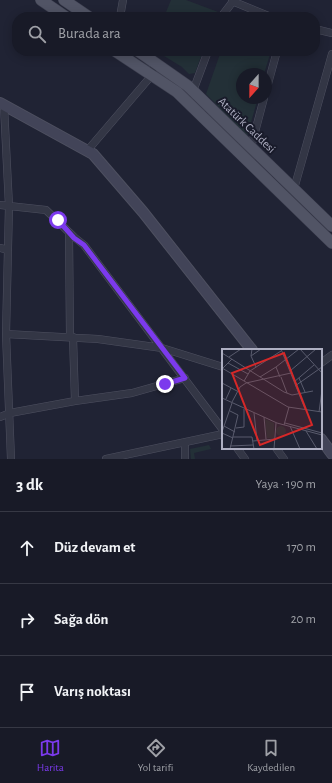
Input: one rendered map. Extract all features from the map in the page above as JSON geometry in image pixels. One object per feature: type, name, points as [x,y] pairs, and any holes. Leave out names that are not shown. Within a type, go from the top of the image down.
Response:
[{"type":"main road","points":[[41,0],[59,12]]},
{"type":"main road","points":[[64,0],[82,12]]},
{"type":"main road","points":[[123,56],[177,92],[332,243]]},
{"type":"main road","name":"Atatürk Caddesi","points":[[145,56],[193,91],[332,226]]},
{"type":"street","points":[[121,12],[123,0]]},
{"type":"street","points":[[225,12],[233,1],[259,12]]},
{"type":"street","points":[[320,30],[332,33]]},
{"type":"street","points":[[294,189],[332,54]]},
{"type":"street","points":[[193,91],[206,56]]},
{"type":"street","points":[[272,69],[276,56]]},
{"type":"street","points":[[87,151],[152,75],[154,62]]},
{"type":"street","points":[[251,147],[262,104]]},
{"type":"street","points":[[2,105],[93,154],[143,212],[251,349]]},
{"type":"street","points":[[2,105],[9,206],[8,278],[4,348],[10,413],[11,459]]},
{"type":"street","points":[[0,205],[46,210],[69,233],[84,245],[222,429]]},
{"type":"street","points":[[69,233],[71,337],[75,401]]},
{"type":"street","points":[[0,248],[8,250]]},
{"type":"street","points":[[0,281],[8,278]]},
{"type":"street","points":[[6,334],[71,337],[162,348],[222,367]]},
{"type":"street","points":[[322,362],[332,355]]},
{"type":"street","points":[[0,417],[10,413],[75,401],[132,393],[185,378]]},
{"type":"street","points":[[106,459],[222,434]]},
{"type":"street","points":[[322,440],[332,454]]},
{"type":"street","points":[[185,442],[185,459]]},
{"type":"street","points":[[238,449],[245,459]]},
{"type":"street","points":[[277,449],[284,459]]},
{"type":"shaded area","points":[[171,0],[186,0],[218,12],[166,12]]},
{"type":"shaded area","points":[[164,56],[201,56],[195,73],[189,74],[182,67]]},
{"type":"shaded area","points":[[219,56],[269,56],[266,68],[236,68],[236,104],[256,104],[247,136],[206,94]]},
{"type":"shaded area","points":[[209,445],[211,449],[194,453],[195,459],[191,459],[190,449]]},
{"type":"route","points":[[58,220],[74,238],[84,245],[185,378],[165,384]]}]
